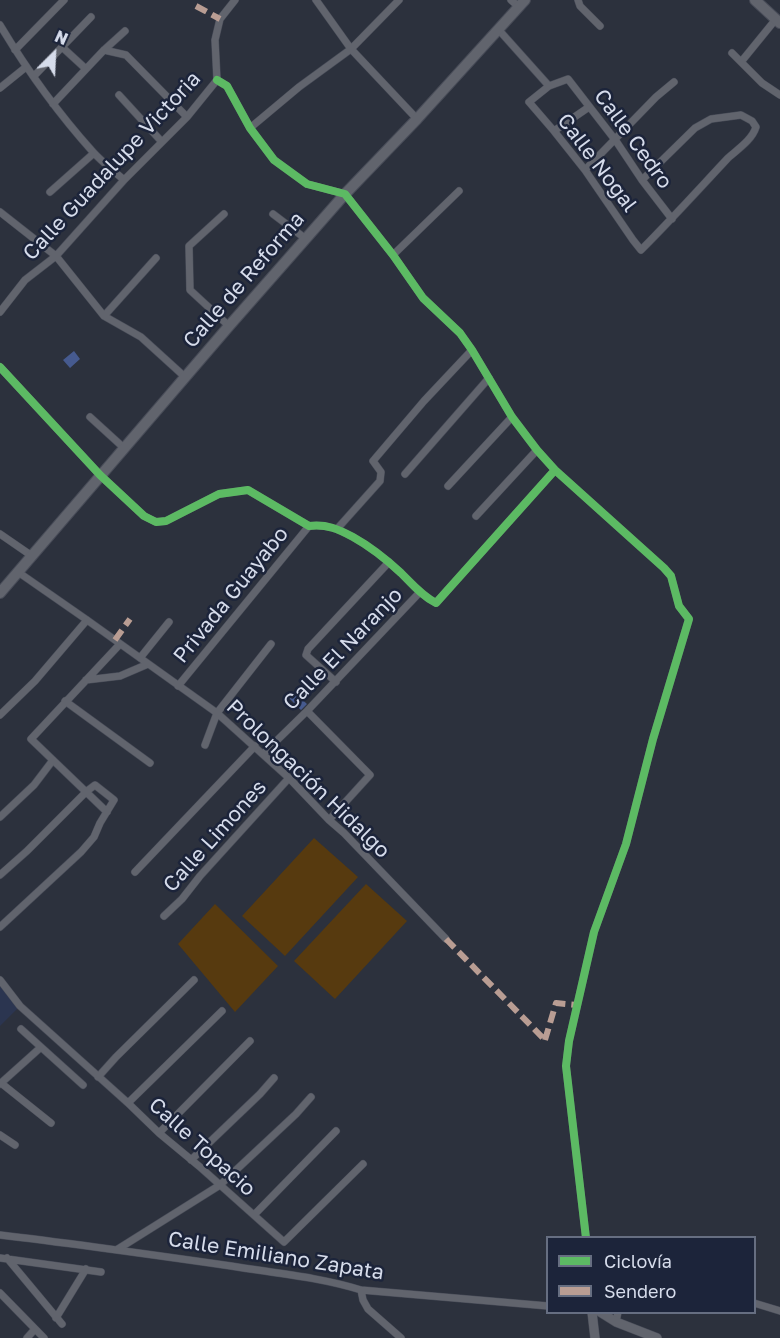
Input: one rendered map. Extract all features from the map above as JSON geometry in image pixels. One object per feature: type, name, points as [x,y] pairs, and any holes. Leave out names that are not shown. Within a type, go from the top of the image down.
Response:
[{"type":"main road","points":[[755,0],[778,21]]},
{"type":"main road","name":"Calle de Reforma","points":[[0,593],[229,326],[345,194],[498,29],[518,2]]},
{"type":"street","points":[[15,50],[64,0]]},
{"type":"street","name":"Calle Guadalupe Victoria","points":[[0,312],[25,280],[56,256],[124,180],[187,117],[217,80],[215,39],[220,19],[235,0]]},
{"type":"street","points":[[316,0],[351,49],[417,119]]},
{"type":"street","points":[[250,128],[299,87],[351,49],[399,0]]},
{"type":"street","points":[[578,0],[580,6],[600,26]]},
{"type":"street","points":[[34,76],[91,17]]},
{"type":"street","points":[[741,62],[778,21]]},
{"type":"street","points":[[0,25],[26,67],[53,104],[94,153],[124,180]]},
{"type":"street","points":[[498,29],[549,86]]},
{"type":"street","points":[[53,104],[124,31]]},
{"type":"street","points":[[62,47],[86,69]]},
{"type":"street","points":[[104,50],[126,55],[187,117]]},
{"type":"street","points":[[732,53],[762,83],[780,96]]},
{"type":"street","points":[[0,88],[26,67]]},
{"type":"street","name":"Calle Cedro","points":[[549,86],[568,79],[672,219]]},
{"type":"street","points":[[217,80],[227,86],[250,128],[274,160],[307,184],[345,194],[393,255],[423,298],[460,333],[512,417],[537,450],[555,470],[664,568],[670,576],[679,606],[688,619],[653,739],[626,844],[594,932],[569,1041],[566,1066],[586,1236]]},
{"type":"street","points":[[585,170],[616,141],[656,97],[674,82]]},
{"type":"street","name":"Calle Nogal","points":[[549,86],[529,102],[585,170],[637,245],[641,249],[672,219]]},
{"type":"street","points":[[119,95],[162,142]]},
{"type":"street","points":[[554,131],[589,107]]},
{"type":"street","points":[[642,180],[695,128],[711,119],[741,115],[752,121],[756,127],[754,134],[730,156],[672,219]]},
{"type":"street","points":[[50,192],[94,153]]},
{"type":"street","points":[[393,255],[459,191]]},
{"type":"street","points":[[0,212],[56,256],[104,316],[141,337],[185,377]]},
{"type":"street","points":[[224,214],[189,246],[190,290],[229,326]]},
{"type":"street","points":[[273,214],[306,239]]},
{"type":"street","points":[[104,316],[156,258]]},
{"type":"street","points":[[337,528],[380,481],[381,472],[373,461],[424,401],[472,350]]},
{"type":"street","points":[[0,367],[100,475],[144,516],[156,522],[166,521],[219,494],[248,489],[309,526],[337,528],[366,544],[389,562],[420,592],[436,603],[555,470]]},
{"type":"street","points":[[405,474],[489,378]]},
{"type":"street","points":[[90,417],[124,448]]},
{"type":"street","points":[[448,486],[512,417]]},
{"type":"street","points":[[476,516],[537,450]]},
{"type":"street","name":"Privada Guayabo","points":[[178,686],[309,526]]},
{"type":"street","points":[[0,534],[32,556]]},
{"type":"street","points":[[336,682],[306,655],[308,649],[389,562]]},
{"type":"street","name":"Prolongación Hidalgo","points":[[18,573],[217,713],[289,777],[446,939]]},
{"type":"street","name":"Calle El Naranjo","points":[[263,754],[336,682],[420,592]]},
{"type":"street","points":[[0,716],[35,681],[87,620]]},
{"type":"street","points":[[140,658],[168,622]]},
{"type":"street","points":[[107,812],[31,739],[120,644]]},
{"type":"street","points":[[205,744],[217,713],[271,644]]},
{"type":"street","points":[[86,680],[120,676],[148,664]]},
{"type":"street","points":[[65,701],[150,763]]},
{"type":"street","points":[[307,711],[370,775],[329,820]]},
{"type":"street","points":[[135,872],[255,746]]},
{"type":"street","points":[[0,817],[34,785],[53,760]]},
{"type":"street","name":"Calle Limones","points":[[164,916],[182,899],[289,777]]},
{"type":"street","points":[[0,875],[95,785],[114,800],[94,837],[81,852],[0,927]]},
{"type":"street","name":"Calle Topacio","points":[[0,980],[20,1006],[159,1133],[284,1242],[363,1164]]},
{"type":"street","points":[[98,1077],[116,1056],[194,980]]},
{"type":"street","points":[[128,1103],[222,1011]]},
{"type":"street","points":[[21,1029],[83,1085]]},
{"type":"street","points":[[159,1133],[250,1041]]},
{"type":"street","points":[[40,1048],[0,1084],[51,1123]]},
{"type":"street","points":[[191,1160],[274,1078]]},
{"type":"street","points":[[118,1249],[220,1185],[296,1114],[311,1096]]},
{"type":"street","points":[[254,1215],[336,1131]]},
{"type":"street","points":[[0,1135],[15,1145]]},
{"type":"street","name":"Calle Emiliano Zapata","points":[[0,1235],[118,1249],[297,1276],[361,1290],[546,1306]]},
{"type":"street","points":[[3,1258],[100,1272]]},
{"type":"street","points":[[3,1258],[62,1324]]},
{"type":"street","points":[[56,1318],[86,1269]]},
{"type":"street","points":[[361,1290],[368,1309],[400,1338]]},
{"type":"street","points":[[0,1293],[44,1338]]},
{"type":"street","points":[[756,1304],[780,1311]]},
{"type":"street","points":[[592,1314],[595,1338]]},
{"type":"street","points":[[617,1317],[657,1338]]},
{"type":"street","points":[[27,1338],[35,1329]]},
{"type":"shaded area","points":[[314,838],[358,877],[285,956],[242,916]]},
{"type":"shaded area","points":[[366,884],[407,921],[335,999],[294,961]]},
{"type":"shaded area","points":[[215,904],[278,966],[235,1012],[178,944]]},
{"type":"shaded area","points":[[0,984],[20,1006],[0,1026]]},
{"type":"water","points":[[74,351],[80,359],[70,368],[63,360]]},
{"type":"water","points":[[294,692],[307,704],[301,710],[289,698]]},
{"type":"marked path","points":[[196,6],[220,19]]},
{"type":"marked path","points":[[115,640],[130,619]]},
{"type":"marked path","points":[[446,939],[545,1040]]},
{"type":"marked path","points":[[545,1040],[556,1003],[577,1005]]},
{"type":"cycle path","points":[[217,80],[227,86],[250,128],[274,160],[307,184],[345,194],[393,255],[423,298],[460,333],[512,417],[537,450],[555,470],[671,576],[679,606],[689,619],[653,739],[626,844],[594,932],[569,1041],[566,1066],[586,1236]]},
{"type":"cycle path","points":[[0,367],[100,475],[144,516],[156,522],[166,521],[219,494],[248,490],[309,526],[332,528],[360,541],[384,558],[436,603],[555,470]]}]
